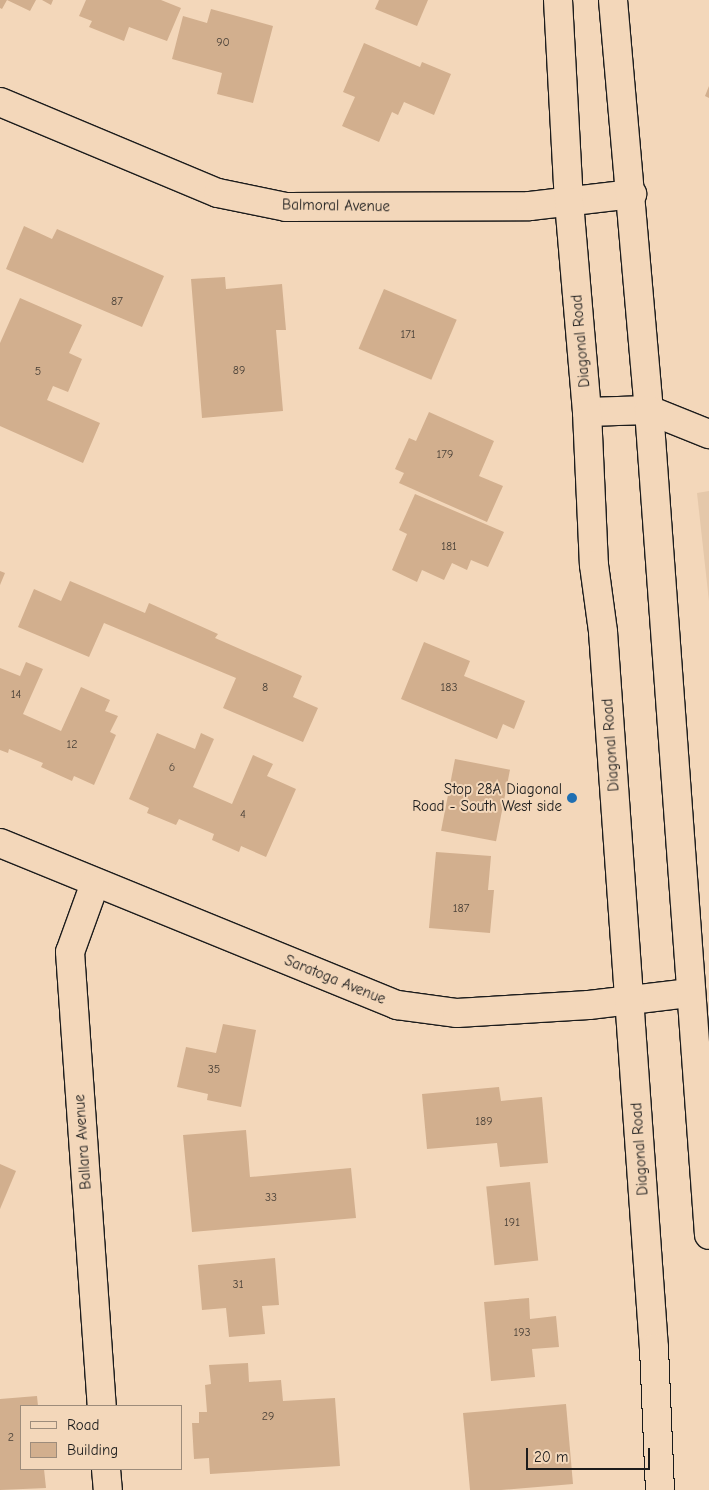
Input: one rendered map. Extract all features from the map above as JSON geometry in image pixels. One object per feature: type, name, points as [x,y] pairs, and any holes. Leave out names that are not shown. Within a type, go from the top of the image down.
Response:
[{"type":"main road","name":"Diagonal Road","points":[[558,0],[570,202],[587,412],[594,565],[603,632],[654,1348],[660,1490]]},
{"type":"main road","points":[[613,0],[632,194],[649,410],[709,1235]]},
{"type":"main road","name":"Balmoral Avenue","points":[[2,109],[218,193],[286,207],[530,206],[632,194]]},
{"type":"main road","points":[[587,412],[649,410],[709,434]]},
{"type":"main road","name":"Saratoga Avenue","points":[[0,843],[397,1005],[457,1013],[630,1001],[690,992]]},
{"type":"main road","name":"Ballara Avenue","points":[[95,883],[70,952],[102,1405]]},
{"type":"main road","points":[[106,1470],[108,1490]]},
{"type":"shaded area","points":[[709,491],[709,601],[697,493]]},
{"type":"building","points":[[0,0],[7,0],[2,9],[0,8]]},
{"type":"building","points":[[7,0],[36,0],[30,11]]},
{"type":"building","points":[[42,0],[53,0],[51,5]]},
{"type":"building","points":[[86,0],[161,0],[181,8],[167,41],[129,27],[124,41],[89,27],[92,21],[79,16]]},
{"type":"building","points":[[379,0],[428,0],[417,26],[375,9]]},
{"type":"building","points":[[211,9],[273,26],[253,103],[217,94],[222,73],[172,59],[183,16],[207,23]]},
{"type":"building","points":[[364,43],[420,67],[422,62],[451,74],[434,115],[404,102],[398,115],[392,112],[379,142],[342,126],[355,97],[343,92]]},
{"type":"building","points":[[709,86],[709,98],[705,96]]},
{"type":"building","points":[[24,226],[52,239],[57,229],[164,276],[142,327],[6,269]]},
{"type":"building","points":[[225,277],[226,289],[282,284],[286,330],[276,330],[283,411],[202,418],[191,279]]},
{"type":"building","points":[[384,289],[457,320],[431,380],[359,349]]},
{"type":"building","points":[[20,298],[82,325],[69,353],[82,359],[68,392],[53,386],[47,400],[100,423],[83,463],[0,426],[0,343]]},
{"type":"building","points":[[429,412],[494,441],[479,476],[503,486],[487,522],[399,483],[404,473],[395,469],[409,438],[416,441]]},
{"type":"building","points":[[415,494],[504,532],[488,567],[471,560],[467,570],[452,563],[444,580],[422,570],[417,582],[392,570],[407,534],[399,530]]},
{"type":"building","points":[[0,571],[5,573],[0,585]]},
{"type":"building","points":[[70,581],[145,613],[149,603],[218,634],[215,638],[302,676],[293,697],[318,708],[303,742],[223,708],[236,678],[104,623],[89,657],[18,627],[34,589],[61,601]]},
{"type":"building","points":[[424,642],[470,661],[464,676],[525,701],[514,729],[503,724],[497,739],[401,699]]},
{"type":"building","points":[[26,662],[43,669],[23,714],[61,731],[81,687],[110,700],[105,711],[118,716],[110,732],[116,735],[94,785],[74,776],[72,781],[41,767],[43,763],[9,749],[8,753],[0,750],[0,668],[20,676]]},
{"type":"building","points":[[157,733],[195,749],[201,733],[214,739],[193,787],[232,804],[253,755],[273,764],[267,776],[296,789],[266,857],[241,846],[239,852],[212,840],[214,834],[179,819],[176,825],[147,813],[149,808],[129,799]]},
{"type":"building","points":[[455,759],[510,770],[496,841],[441,831]]},
{"type":"building","points":[[436,852],[491,856],[488,890],[494,890],[490,933],[429,928]]},
{"type":"building","points":[[223,1024],[256,1030],[241,1107],[207,1100],[208,1094],[177,1087],[186,1047],[216,1053]]},
{"type":"building","points":[[499,1087],[501,1101],[542,1097],[548,1163],[500,1167],[497,1143],[427,1149],[422,1094]]},
{"type":"building","points":[[246,1130],[250,1177],[351,1168],[356,1218],[192,1232],[183,1135]]},
{"type":"building","points":[[0,1164],[16,1171],[0,1209]]},
{"type":"building","points":[[530,1182],[538,1261],[494,1265],[486,1187]]},
{"type":"building","points":[[275,1258],[279,1305],[262,1306],[265,1334],[229,1337],[226,1308],[202,1310],[198,1265]]},
{"type":"building","points":[[529,1298],[530,1319],[556,1316],[559,1347],[532,1349],[535,1377],[491,1381],[484,1302]]},
{"type":"building","points":[[248,1363],[249,1382],[281,1380],[283,1401],[335,1398],[340,1466],[210,1474],[209,1458],[194,1459],[192,1423],[199,1423],[199,1412],[207,1412],[205,1385],[211,1384],[209,1365]]},
{"type":"building","points":[[37,1396],[38,1405],[20,1405],[20,1470],[44,1470],[46,1488],[0,1490],[0,1399]]},
{"type":"building","points":[[566,1404],[573,1484],[501,1490],[470,1490],[463,1413]]},
{"type":"place","name":"Stop 28A Diagonal Road - South West side","points":[[572,798]]}]
